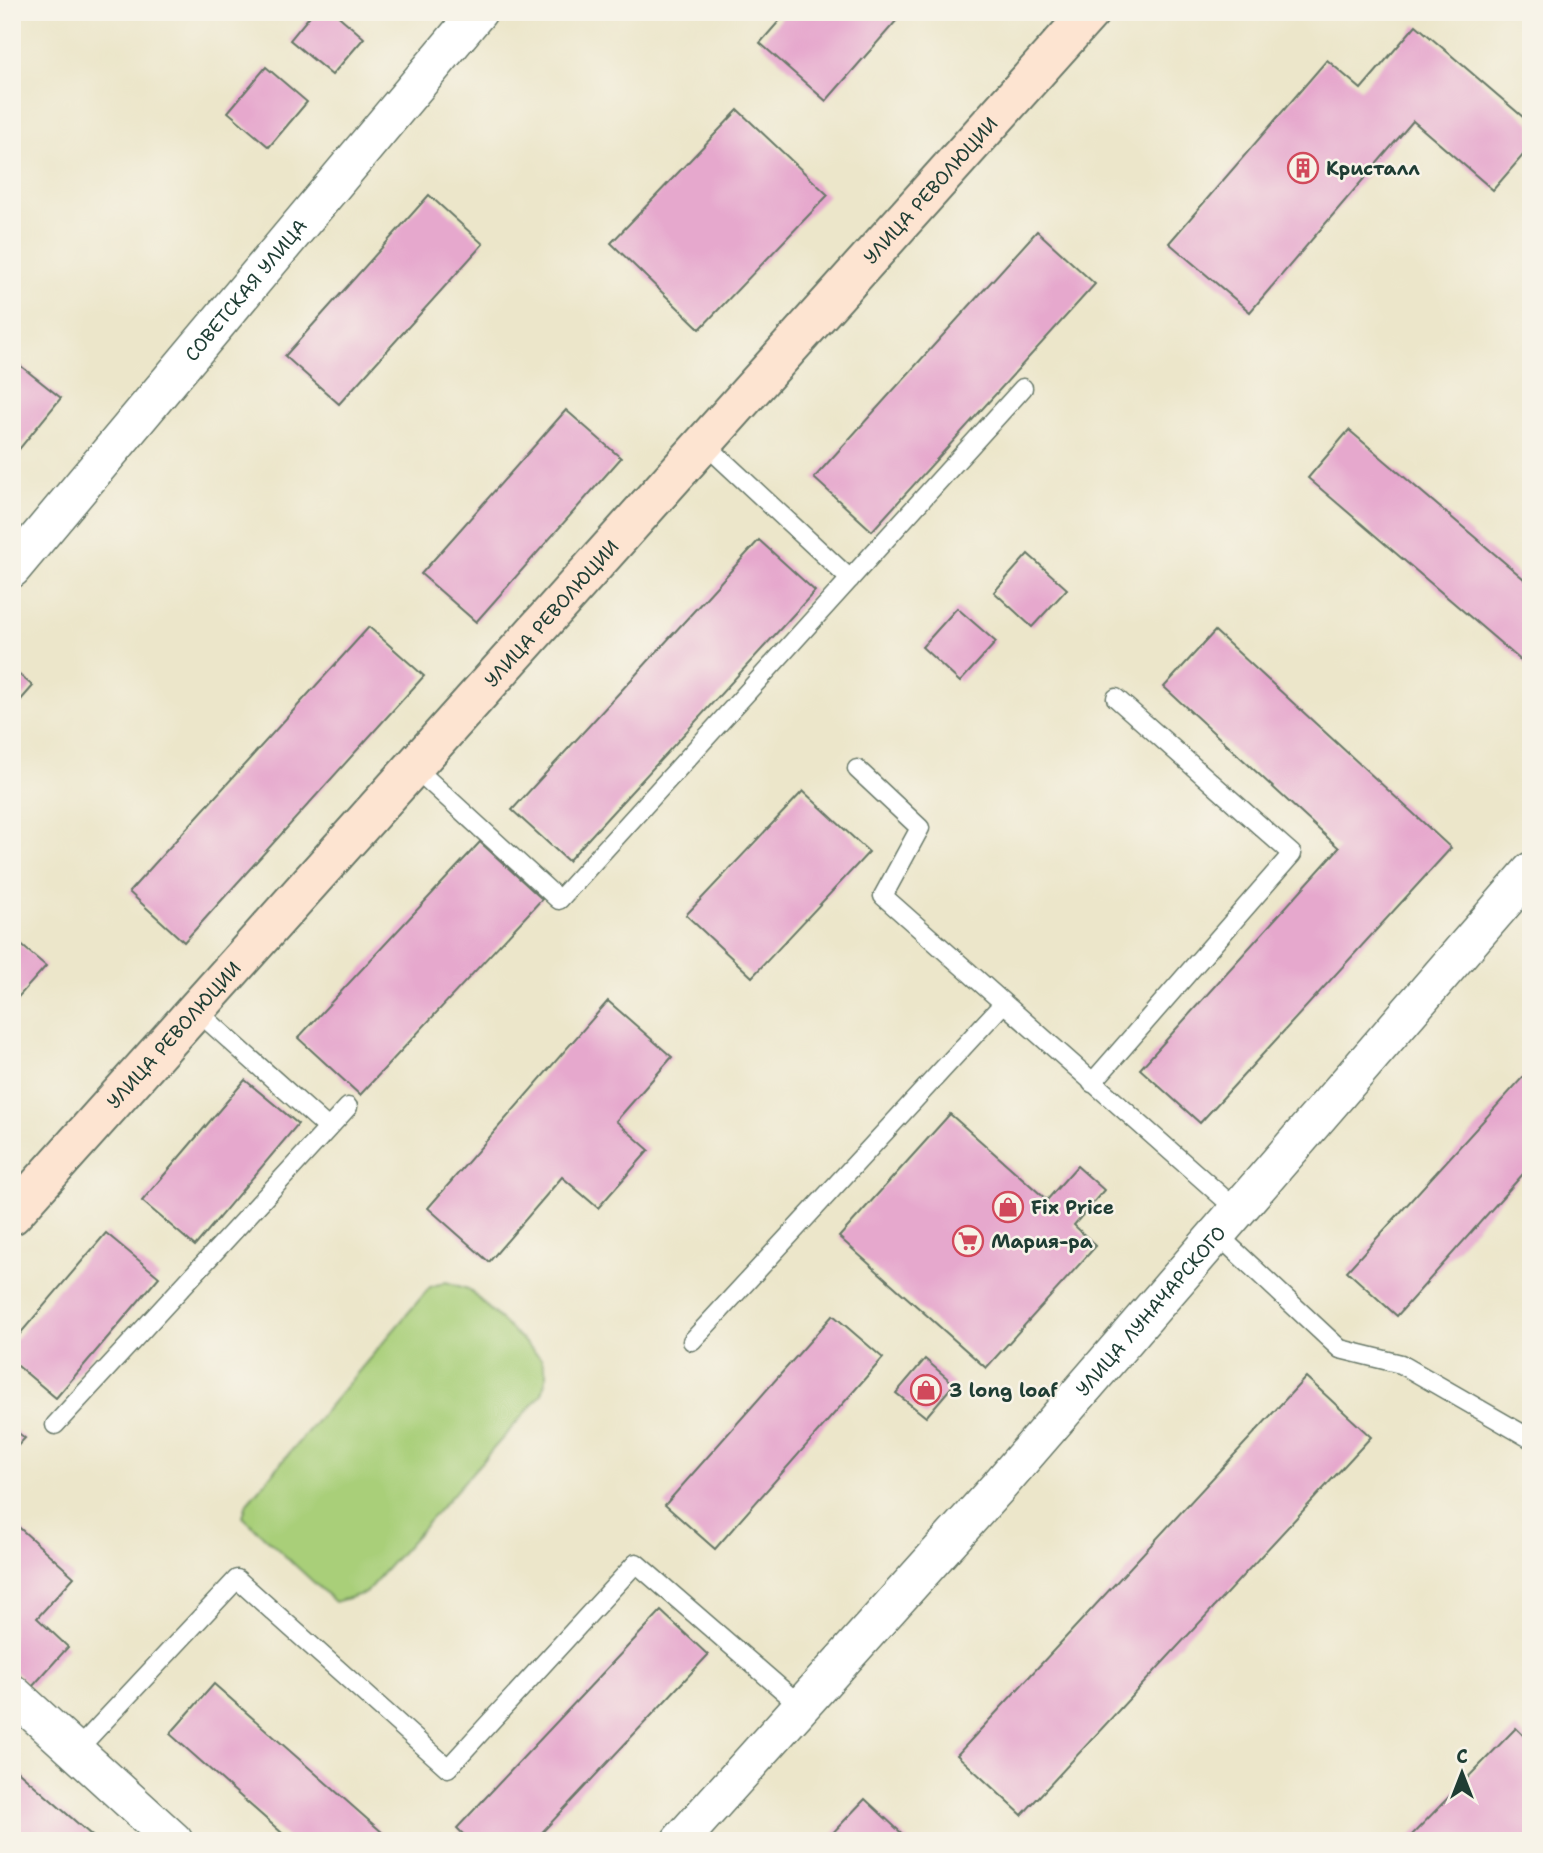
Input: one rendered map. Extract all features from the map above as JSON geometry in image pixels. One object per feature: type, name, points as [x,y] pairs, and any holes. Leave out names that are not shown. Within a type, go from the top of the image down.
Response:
[{"type":"street","name":"СОВЕТСКАЯ УЛИЦА","points":[[12,569],[478,12]]},
{"type":"street","name":"УЛИЦА РЕВОЛЮЦИИ","points":[[12,1215],[1090,12]]},
{"type":"street","name":"УЛИЦА ЛУНАЧАРСКОГО","points":[[680,1841],[998,1487],[1531,870]]},
{"type":"street","points":[[12,1693],[174,1841]]},
{"type":"lane","points":[[414,767],[559,900],[1023,388]]},
{"type":"lane","points":[[704,443],[850,579]]},
{"type":"lane","points":[[1092,1083],[1292,854],[1116,698]]},
{"type":"lane","points":[[856,769],[919,828],[883,896],[1092,1083],[1227,1222],[1340,1349],[1401,1364],[1531,1439]]},
{"type":"lane","points":[[692,1341],[1003,1004]]},
{"type":"lane","points":[[196,1010],[328,1128]]},
{"type":"lane","points":[[55,1425],[348,1107]]},
{"type":"lane","points":[[76,1751],[237,1578],[448,1768],[636,1563],[801,1706]]},
{"type":"green space","points":[[446,1282],[468,1289],[541,1358],[547,1374],[542,1394],[365,1593],[335,1602],[243,1517],[247,1503],[430,1287]]},
{"type":"building","points":[[313,12],[334,12],[364,38],[332,75],[290,40]]},
{"type":"building","points":[[787,12],[904,12],[826,101],[760,43]]},
{"type":"building","name":"Кристалл","points":[[1416,25],[1531,124],[1531,146],[1493,190],[1413,121],[1250,312],[1169,243],[1327,60],[1361,89]]},
{"type":"building","points":[[266,67],[307,102],[269,147],[228,112]]},
{"type":"building","points":[[738,110],[828,195],[700,329],[611,243]]},
{"type":"building","points":[[429,195],[483,244],[339,404],[285,356]]},
{"type":"building","points":[[1037,231],[1095,284],[872,531],[814,478]]},
{"type":"building","points":[[12,359],[61,398],[12,458]]},
{"type":"building","points":[[566,410],[621,458],[476,622],[421,574]]},
{"type":"building","points":[[1349,430],[1531,585],[1531,669],[1308,478]]},
{"type":"building","points":[[759,540],[815,591],[568,861],[512,810]]},
{"type":"building","points":[[1028,554],[1067,589],[1032,627],[994,592]]},
{"type":"building","points":[[957,608],[996,642],[960,682],[922,647]]},
{"type":"building","points":[[369,627],[424,676],[184,942],[129,892]]},
{"type":"building","points":[[1215,631],[1451,848],[1200,1123],[1140,1069],[1339,848],[1164,687]]},
{"type":"building","points":[[12,669],[33,686],[12,710]]},
{"type":"building","points":[[803,791],[869,852],[752,977],[686,915]]},
{"type":"building","points":[[480,842],[542,899],[360,1095],[298,1038]]},
{"type":"building","points":[[12,937],[46,966],[12,1004]]},
{"type":"building","points":[[608,1001],[672,1057],[616,1121],[649,1150],[598,1208],[562,1177],[489,1262],[428,1208]]},
{"type":"building","points":[[1531,1068],[1531,1165],[1397,1316],[1347,1271]]},
{"type":"building","points":[[245,1080],[298,1124],[195,1246],[142,1201]]},
{"type":"building","name":"Мария-ра","points":[[950,1114],[1047,1200],[1077,1166],[1104,1190],[1074,1225],[1096,1246],[986,1368],[839,1237]]},
{"type":"building","points":[[106,1233],[159,1277],[56,1398],[12,1361],[12,1343]]},
{"type":"building","points":[[833,1315],[883,1358],[715,1549],[665,1505]]},
{"type":"building","points":[[925,1359],[954,1384],[926,1417],[896,1393]]},
{"type":"building","points":[[1306,1377],[1371,1437],[1022,1815],[957,1755]]},
{"type":"building","points":[[12,1428],[25,1438],[12,1452]]},
{"type":"building","points":[[12,1521],[74,1577],[37,1618],[68,1647],[32,1687],[12,1669]]},
{"type":"building","points":[[661,1611],[708,1655],[534,1841],[470,1841],[457,1828]]},
{"type":"building","points":[[214,1684],[392,1841],[291,1841],[170,1734]]},
{"type":"building","points":[[1516,1728],[1531,1743],[1531,1838],[1528,1841],[1406,1841]]},
{"type":"building","points":[[12,1766],[98,1841],[12,1841]]},
{"type":"building","points":[[865,1799],[910,1841],[825,1841]]},
{"type":"place","name":"Кристалл","points":[[1303,168]]},
{"type":"place","name":"Fix Price","points":[[1008,1207]]},
{"type":"place","name":"Мария-ра","points":[[968,1241]]},
{"type":"place","name":"3 long loaf","points":[[926,1390]]}]
